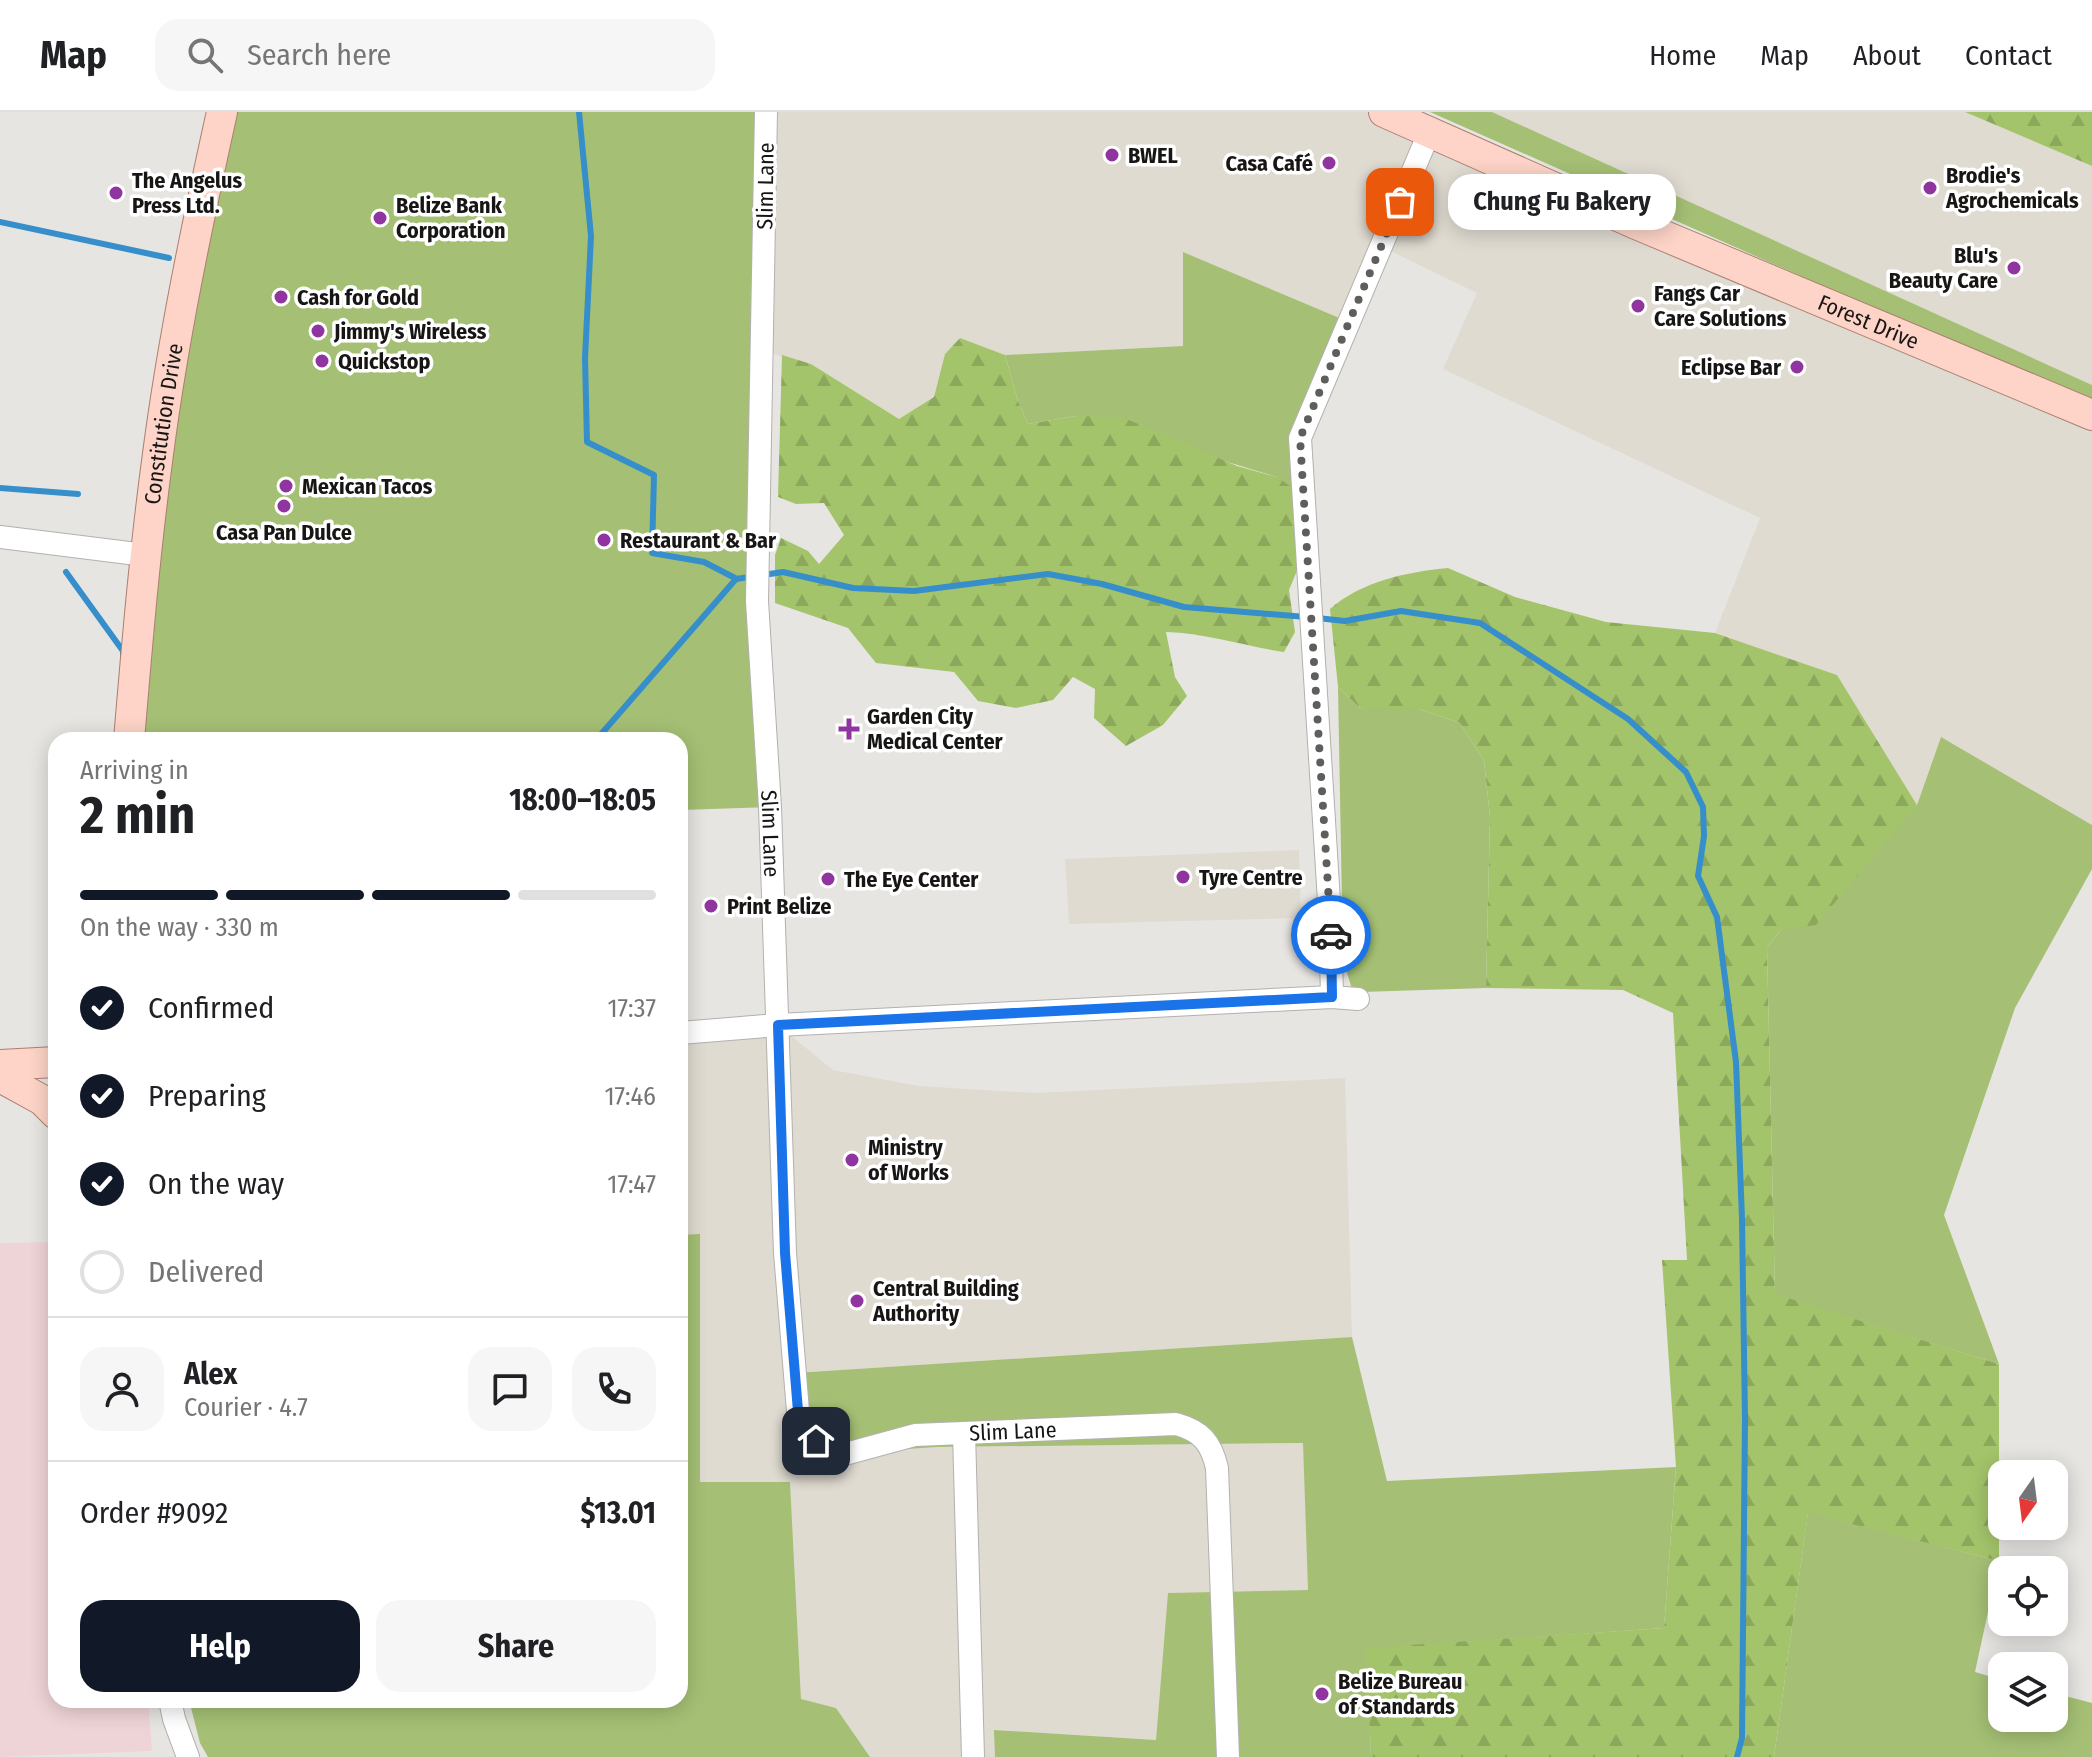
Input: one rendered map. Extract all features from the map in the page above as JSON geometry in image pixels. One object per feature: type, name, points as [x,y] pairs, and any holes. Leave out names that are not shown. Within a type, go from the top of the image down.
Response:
[{"type":"main road","name":"Constitution Drive","points":[[130,732],[145,555],[160,440],[186,276],[222,112]]},
{"type":"main road","name":"Forest Drive","points":[[1384,112],[1636,224],[2092,415]]},
{"type":"main road","points":[[0,1065],[48,1062]]},
{"type":"main road","points":[[0,1077],[34,1095],[48,1107]]},
{"type":"street","name":"Slim Lane","points":[[766,112],[758,590],[785,1253],[798,1411],[804,1429],[816,1441],[849,1453],[915,1435],[1176,1424],[1204,1436],[1214,1454],[1217,1468],[1228,1757]]},
{"type":"street","points":[[1332,997],[1330,917],[1300,438],[1429,133]]},
{"type":"street","points":[[0,537],[145,555]]},
{"type":"street","points":[[688,1032],[778,1025],[1332,997],[1358,999]]},
{"type":"street","points":[[964,1433],[973,1757]]},
{"type":"street","points":[[172,1708],[188,1757]]},
{"type":"shaded area","points":[[766,112],[1384,112],[2092,426],[2092,825],[1941,737],[1917,805],[1837,675],[1715,633],[1760,518],[1443,369],[1477,293],[1382,247],[1349,322],[1183,252],[1184,346],[1005,355],[960,338],[945,354],[934,398],[899,419],[811,364],[762,351]]},
{"type":"shaded area","points":[[1492,112],[1965,112],[2092,166],[2092,385]]},
{"type":"shaded area","points":[[1299,850],[1301,918],[1069,924],[1065,859]]},
{"type":"shaded area","points":[[778,1025],[833,1070],[919,1086],[1035,1093],[1345,1078],[1352,1337],[796,1373],[849,1453],[937,1447],[1304,1443],[1308,1590],[1169,1593],[1156,1740],[995,1730],[995,1757],[870,1757],[836,1708],[801,1700],[790,1483],[700,1483],[700,1235],[688,1235],[688,1034]]},
{"type":"shaded area","points":[[48,1242],[48,1708],[149,1708],[152,1751],[0,1757],[0,1243]]},
{"type":"green space","points":[[222,112],[766,112],[757,601],[770,807],[688,810],[688,732],[130,732]]},
{"type":"green space","points":[[1430,112],[1492,112],[2092,385],[2092,405]]},
{"type":"green space","points":[[1965,112],[2092,112],[2092,166]]},
{"type":"green space","points":[[1183,252],[1349,322],[1300,438],[1306,549],[1277,477],[1076,416],[1028,424],[1018,401],[1005,355],[1183,346]]},
{"type":"green space","points":[[960,338],[1005,355],[1028,424],[1076,416],[1122,417],[1237,466],[1277,477],[1290,486],[1306,549],[1289,590],[1295,632],[1284,652],[1210,637],[1166,632],[1175,677],[1187,696],[1163,725],[1126,746],[1094,718],[1095,689],[1073,677],[1053,700],[1016,708],[978,701],[954,672],[876,663],[848,628],[775,603],[775,555],[781,538],[808,551],[819,564],[844,535],[824,503],[796,504],[778,497],[782,355],[811,364],[899,419],[934,397],[945,354]]},
{"type":"green space","points":[[1448,568],[1515,597],[1606,622],[1715,633],[1837,675],[1917,805],[1816,925],[1781,930],[1767,947],[1775,1294],[1999,1364],[1999,1460],[1988,1460],[1988,1540],[1999,1540],[1999,1556],[1988,1558],[1808,1513],[1774,1757],[1371,1757],[1366,1648],[1664,1628],[1676,1467],[1662,1260],[1687,1260],[1673,1013],[1623,990],[1486,988],[1490,817],[1484,761],[1460,723],[1419,709],[1361,709],[1338,687],[1330,609],[1356,591],[1417,572]]},
{"type":"green space","points":[[1338,687],[1361,709],[1419,709],[1460,723],[1484,761],[1490,817],[1486,988],[1361,992],[1352,989],[1343,960]]},
{"type":"green space","points":[[1941,737],[2092,825],[2092,869],[2015,1008],[1944,1215],[1999,1364],[1775,1295],[1767,947],[1781,930],[1917,805]]},
{"type":"green space","points":[[700,1234],[700,1482],[790,1482],[801,1699],[836,1708],[870,1757],[208,1757],[200,1743],[191,1708],[688,1708],[688,1235]]},
{"type":"green space","points":[[1352,1337],[1387,1481],[1676,1467],[1664,1628],[1367,1649],[1371,1757],[995,1757],[994,1730],[1156,1740],[1168,1593],[1308,1590],[1303,1443],[937,1447],[849,1453],[816,1441],[795,1373]]},
{"type":"green space","points":[[1808,1512],[1988,1558],[1988,1612],[1975,1672],[1988,1676],[1988,1732],[2068,1732],[2068,1697],[2092,1703],[2092,1757],[1774,1757]]},
{"type":"waterway","points":[[579,112],[591,236],[585,358],[587,442],[654,475],[652,553],[704,562],[737,579]]},
{"type":"waterway","points":[[0,222],[169,258]]},
{"type":"waterway","points":[[0,488],[78,494]]},
{"type":"waterway","points":[[66,572],[123,654]]},
{"type":"waterway","points":[[603,732],[736,579],[783,572],[853,588],[914,591],[1048,574],[1102,584],[1184,607],[1306,617]]},
{"type":"waterway","points":[[1317,618],[1345,621],[1401,611],[1480,623],[1628,719],[1686,772],[1703,807],[1704,836],[1698,876],[1717,917],[1736,1062],[1742,1219],[1745,1419],[1742,1738],[1737,1757]]},
{"type":"way so far","points":[[1331,935],[1300,438],[1400,202]]},
{"type":"place","name":"BWEL","points":[[1112,155]]},
{"type":"place","name":"Casa Café","points":[[1329,163]]},
{"type":"place","name":"Brodie's Agrochemicals","points":[[1930,188]]},
{"type":"place","name":"The Angelus Press Ltd.","points":[[116,193]]},
{"type":"place","name":"Chung Fu Bakery","points":[[1400,202]]},
{"type":"place","name":"Belize Bank Corporation","points":[[380,218]]},
{"type":"place","name":"Blu's Beauty Care","points":[[2014,268]]},
{"type":"place","name":"Cash for Gold","points":[[281,297]]},
{"type":"place","name":"Fangs Car Care Solutions","points":[[1638,306]]},
{"type":"place","name":"Jimmy's Wireless","points":[[318,331]]},
{"type":"place","name":"Quickstop","points":[[322,361]]},
{"type":"place","name":"Eclipse Bar","points":[[1797,367]]},
{"type":"place","name":"Mexican Tacos","points":[[286,486]]},
{"type":"place","name":"Casa Pan Dulce","points":[[284,506]]},
{"type":"place","name":"Restaurant & Bar","points":[[604,540]]},
{"type":"place","name":"Garden City Medical Center","points":[[849,729]]},
{"type":"place","name":"Tyre Centre","points":[[1183,877]]},
{"type":"place","name":"The Eye Center","points":[[828,879]]},
{"type":"place","name":"Print Belize","points":[[711,906]]},
{"type":"place","name":"Ministry of Works","points":[[852,1160]]},
{"type":"place","name":"Central Building Authority","points":[[857,1301]]},
{"type":"place","name":"Belize Bureau of Standards","points":[[1322,1694]]},
{"type":"route","points":[[816,1441],[804,1429],[798,1411],[785,1253],[778,1025],[1332,997],[1331,935]]}]
